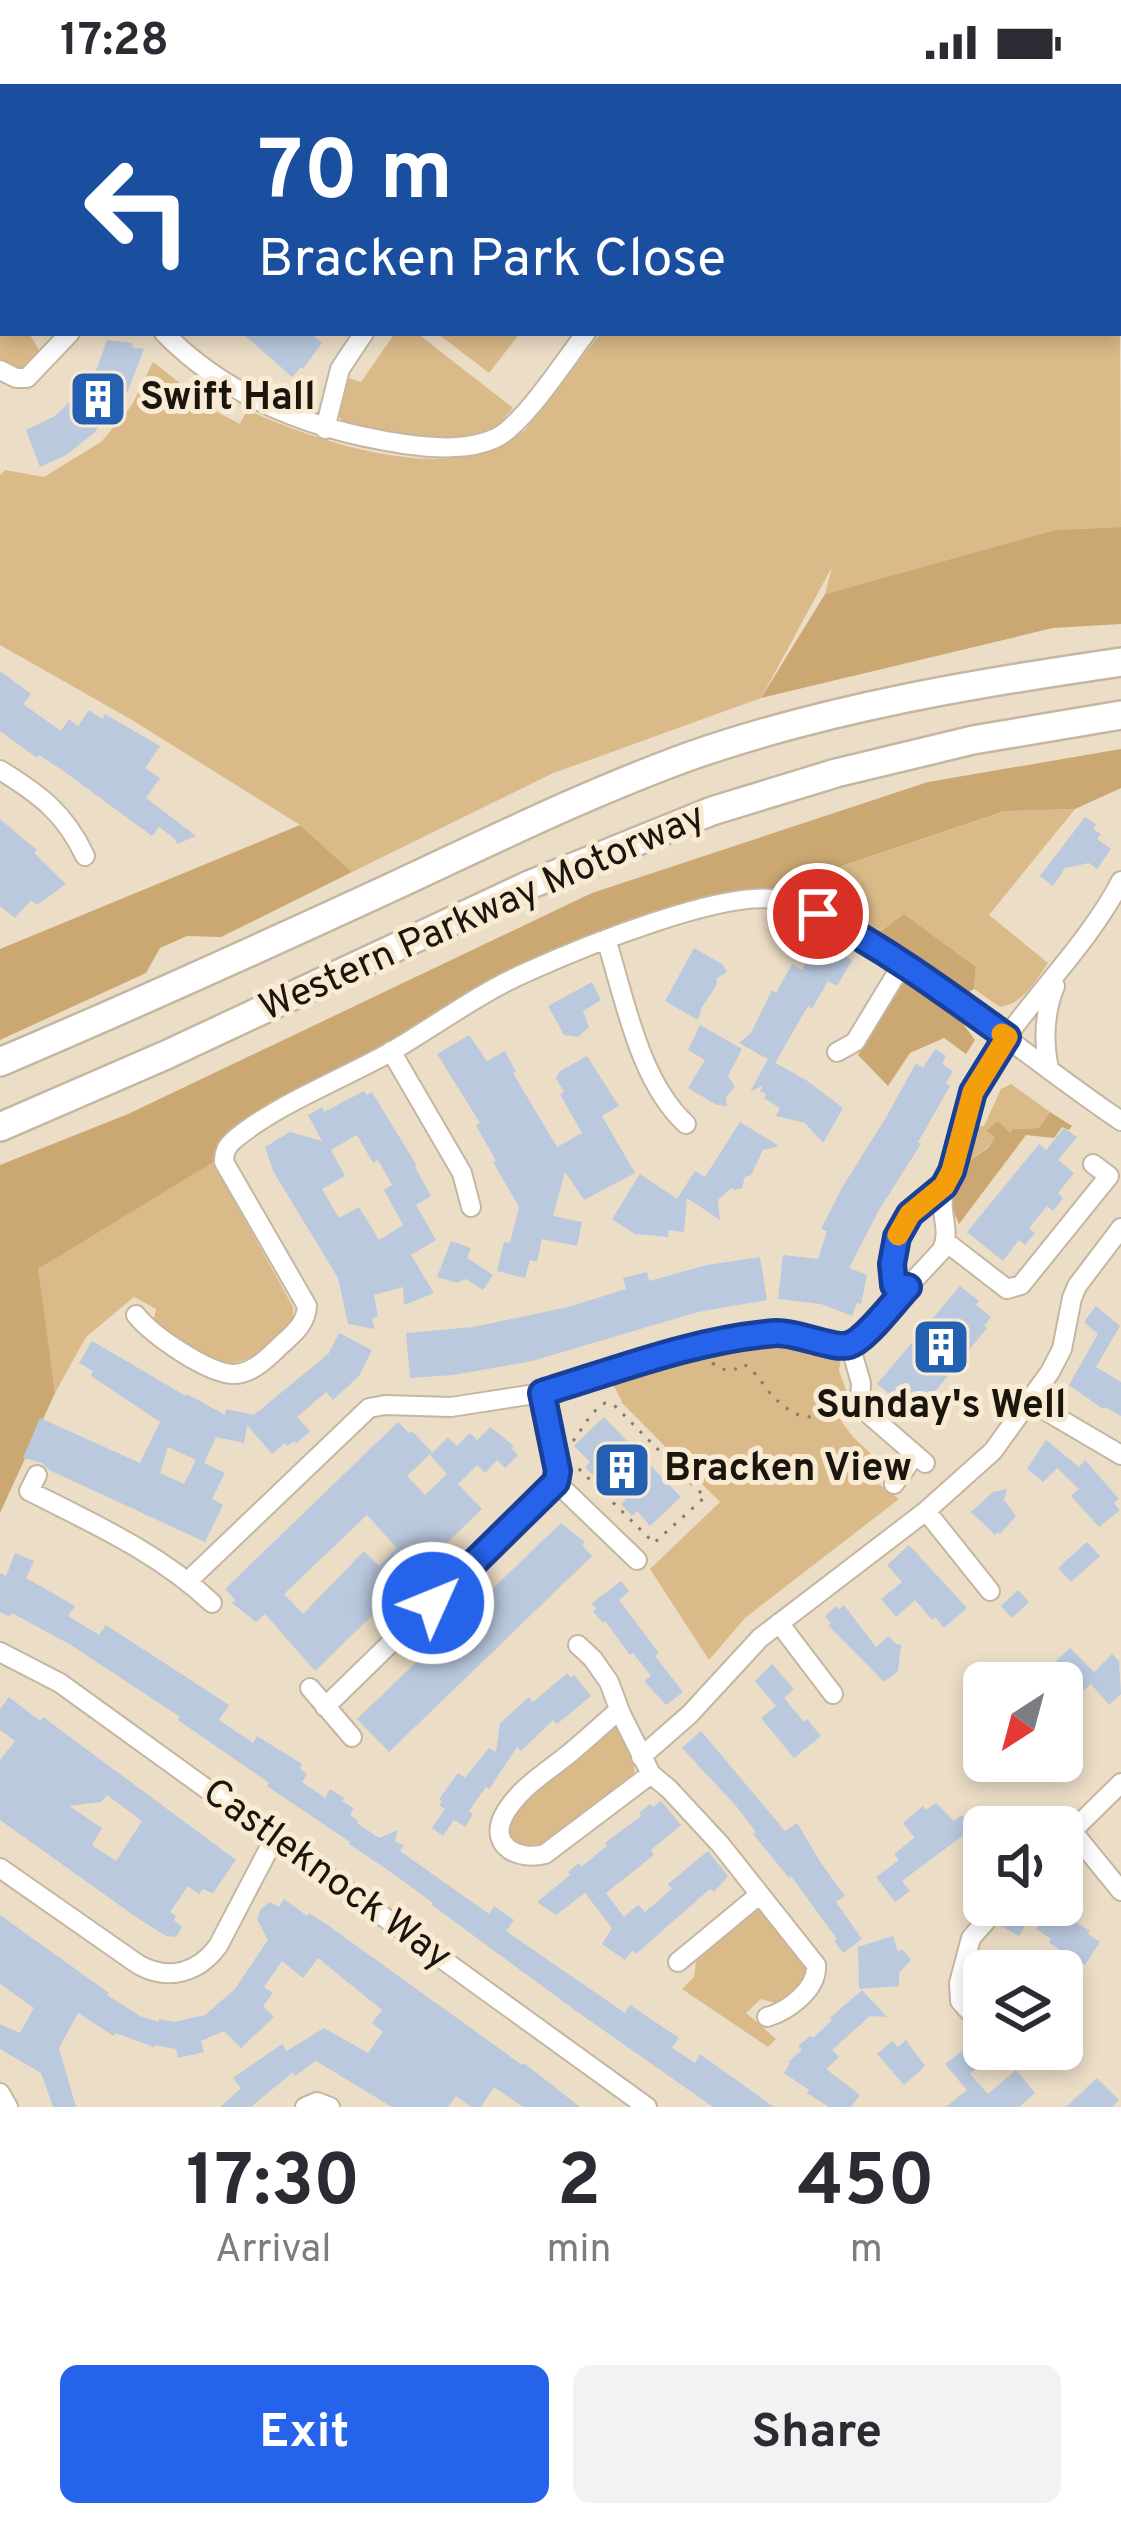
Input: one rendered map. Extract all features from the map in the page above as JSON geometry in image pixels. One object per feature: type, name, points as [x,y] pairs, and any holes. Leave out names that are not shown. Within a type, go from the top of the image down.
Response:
[{"type":"highway","name":"Western Parkway Motorway","points":[[0,1062],[155,996],[542,816],[694,755],[829,715],[971,684],[1121,662]]},
{"type":"highway","name":"Western Parkway Motorway","points":[[0,1127],[529,886],[712,811],[836,773],[974,740],[1121,715]]},
{"type":"street","points":[[167,336],[243,394],[284,414],[325,429],[433,448],[471,446],[511,427],[584,336]]},
{"type":"street","points":[[325,429],[340,369],[362,336]]},
{"type":"street","points":[[0,370],[27,378],[65,340]]},
{"type":"street","points":[[0,770],[62,815],[86,856]]},
{"type":"street","points":[[188,1581],[369,1408],[451,1407],[542,1393],[686,1351],[780,1333],[850,1345],[942,1250],[946,1242],[941,1203],[944,1186],[973,1092],[1007,1037],[1119,889]]},
{"type":"street","points":[[136,1315],[175,1347],[229,1373],[249,1370],[293,1335],[306,1317],[305,1299],[224,1162],[230,1143],[522,974],[606,939],[754,897],[780,900],[856,933],[1121,1121]]},
{"type":"street","points":[[606,939],[652,1079],[686,1124]]},
{"type":"street","points":[[836,1052],[855,1042],[903,963]]},
{"type":"street","points":[[1049,1069],[1047,1006],[1061,968]]},
{"type":"street","points":[[391,1051],[462,1173],[471,1207]]},
{"type":"street","points":[[946,1242],[1001,1285],[1012,1289],[1021,1285],[1109,1176],[1093,1164]]},
{"type":"street","points":[[908,1287],[894,1285],[897,1237],[910,1214],[944,1186]]},
{"type":"street","points":[[620,1710],[520,1792],[502,1818],[499,1834],[506,1848],[525,1857],[545,1855],[646,1766],[760,1638],[926,1511],[993,1451],[1050,1372],[1062,1349],[1077,1286],[1121,1228]]},
{"type":"street","points":[[850,1345],[860,1376],[860,1402],[870,1418],[920,1459],[894,1484]]},
{"type":"street","points":[[325,1706],[556,1482],[558,1471],[542,1393]]},
{"type":"street","points":[[1029,1401],[1121,1455]]},
{"type":"street","points":[[37,1475],[29,1491],[129,1543],[188,1581],[212,1604]]},
{"type":"street","points":[[556,1482],[637,1560]]},
{"type":"street","points":[[926,1511],[990,1591]]},
{"type":"street","points":[[779,1623],[833,1694]]},
{"type":"street","points":[[578,1645],[609,1682],[646,1766],[720,1844],[818,1969],[813,1984],[783,2012],[766,2017]]},
{"type":"street","name":"Castleknock Way","points":[[0,1652],[60,1683],[647,2107]]},
{"type":"street","points":[[310,1688],[352,1737]]},
{"type":"street","points":[[1083,1821],[1121,1784]]},
{"type":"street","points":[[0,1868],[139,1965],[168,1974],[195,1967],[210,1956],[274,1839]]},
{"type":"street","points":[[1083,1853],[1121,1892]]},
{"type":"street","points":[[678,1962],[759,1895]]},
{"type":"street","points":[[963,1968],[959,1983],[963,2003]]},
{"type":"street","points":[[0,2093],[8,2107]]},
{"type":"street","points":[[305,2107],[317,2102],[330,2107]]},
{"type":"path","points":[[711,1362],[727,1371],[750,1366],[791,1411],[815,1420],[860,1402]]},
{"type":"path","points":[[566,1448],[582,1424],[600,1406],[610,1403],[704,1497],[654,1543],[570,1461]]},
{"type":"shaded area","points":[[0,336],[31,336],[38,348],[39,357],[24,369],[11,368],[0,359]]},
{"type":"shaded area","points":[[393,336],[421,336],[513,408],[494,428],[460,438],[420,438],[344,425],[339,416],[348,378],[361,382]]},
{"type":"shaded area","points":[[441,336],[518,336],[489,373]]},
{"type":"shaded area","points":[[599,336],[1120,336],[1121,527],[1055,530],[825,594],[832,567],[761,698],[551,774],[352,872],[300,825],[132,720],[0,645],[0,475],[5,470],[44,477],[101,442],[132,405],[153,362],[240,424],[247,410],[349,447],[388,455],[463,457],[496,448],[525,430]]},
{"type":"shaded area","points":[[1121,527],[1121,624],[1053,628],[761,698],[825,594],[1055,530]]},
{"type":"shaded area","points":[[1121,749],[1121,788],[1075,809],[1005,811],[522,974],[387,1042],[260,1119],[236,1148],[38,1269],[55,1393],[0,1513],[0,1165],[128,1114],[592,893],[928,782]]},
{"type":"shaded area","points":[[1075,809],[989,915],[1048,963],[1022,996],[1008,1005],[1000,1007],[974,989],[976,967],[904,914],[877,934],[795,898],[765,892],[1006,811]]},
{"type":"shaded area","points":[[300,825],[352,872],[221,937],[187,936],[160,948],[146,973],[0,1040],[0,949]]},
{"type":"shaded area","points":[[904,914],[976,967],[974,989],[964,995],[877,934]]},
{"type":"shaded area","points":[[905,980],[936,994],[975,1040],[966,1054],[944,1038],[910,1053],[888,1086],[858,1055]]},
{"type":"shaded area","points":[[1011,1084],[1050,1112],[1039,1128],[1014,1129],[1009,1134],[997,1122],[987,1132],[996,1136],[989,1146],[967,1163],[977,1126],[984,1126],[1001,1089]]},
{"type":"shaded area","points":[[1050,1112],[1072,1126],[1069,1130],[1062,1127],[1054,1138],[1026,1135],[959,1224],[949,1201],[967,1163],[995,1137],[986,1131],[998,1121],[1010,1133],[1039,1128]]},
{"type":"shaded area","points":[[214,1154],[220,1175],[293,1307],[293,1321],[256,1354],[225,1363],[193,1352],[174,1339],[153,1323],[156,1309],[134,1297],[86,1337],[55,1393],[37,1270]]},
{"type":"shaded area","points":[[796,1341],[841,1356],[839,1371],[849,1398],[830,1406],[853,1437],[884,1466],[876,1482],[899,1499],[745,1618],[709,1660],[650,1569],[720,1502],[623,1404],[612,1382],[725,1350]]},
{"type":"shaded area","points":[[615,1727],[630,1752],[633,1780],[560,1835],[529,1846],[514,1844],[508,1831],[520,1804]]},
{"type":"shaded area","points":[[758,1910],[804,1959],[810,1972],[779,2004],[761,1999],[746,2013],[776,2039],[768,2047],[682,1989],[694,1977],[696,1962]]},
{"type":"building","points":[[245,336],[314,336],[322,343],[292,377]]},
{"type":"building","name":"Swift Hall","points":[[107,340],[144,349],[128,391],[94,433],[66,455],[40,467],[26,430],[55,416],[81,391],[97,368]]},
{"type":"building","points":[[0,671],[31,694],[23,704],[61,731],[69,719],[78,726],[89,710],[102,719],[105,714],[160,746],[145,768],[160,778],[146,798],[196,836],[177,844],[159,827],[152,836],[0,731]]},
{"type":"building","points":[[1085,817],[1096,824],[1093,829],[1101,834],[1097,839],[1111,849],[1097,869],[1089,863],[1065,868],[1053,886],[1040,876]]},
{"type":"building","points":[[0,819],[37,850],[34,853],[66,884],[37,905],[31,900],[15,918],[0,906]]},
{"type":"building","points":[[816,944],[852,960],[837,986],[828,981],[812,1009],[808,1006],[775,1063],[739,1043],[751,1033],[772,990],[776,993],[792,964],[802,970]]},
{"type":"building","points":[[694,948],[727,972],[717,978],[698,1020],[665,1001]]},
{"type":"building","points":[[592,982],[601,1000],[583,1011],[589,1027],[578,1037],[564,1035],[548,1006]]},
{"type":"building","points":[[700,1025],[742,1049],[728,1076],[735,1087],[726,1097],[727,1106],[688,1088],[705,1060],[688,1050]]},
{"type":"building","points":[[469,1035],[487,1061],[505,1051],[557,1147],[582,1133],[556,1078],[587,1056],[619,1106],[602,1116],[635,1173],[584,1200],[565,1172],[553,1216],[582,1222],[577,1246],[542,1239],[537,1262],[530,1260],[525,1278],[497,1271],[519,1207],[493,1162],[476,1125],[480,1123],[437,1054]]},
{"type":"building","points":[[935,1049],[946,1056],[942,1064],[953,1071],[946,1083],[950,1086],[849,1268],[867,1275],[861,1304],[857,1303],[852,1316],[821,1304],[778,1299],[783,1255],[818,1259],[827,1231],[821,1229],[843,1186],[916,1063],[923,1068]]},
{"type":"building","points":[[768,1059],[843,1108],[823,1143],[805,1123],[776,1116],[780,1108],[764,1098],[763,1085],[750,1092]]},
{"type":"building","points":[[364,1091],[372,1092],[431,1196],[416,1205],[436,1240],[411,1255],[434,1293],[404,1305],[403,1287],[374,1295],[375,1329],[348,1324],[338,1278],[273,1171],[265,1147],[290,1132],[322,1141],[308,1115],[322,1107],[324,1112]],"holes":[[[357,1135],[373,1163],[378,1160],[392,1185],[384,1190],[403,1225],[379,1240],[359,1207],[339,1218],[322,1189],[345,1176],[331,1150]]]},
{"type":"building","points":[[740,1122],[779,1146],[763,1150],[742,1188],[731,1188],[718,1200],[720,1220],[687,1198],[684,1232],[669,1230],[668,1237],[635,1234],[612,1219],[640,1174],[677,1199],[695,1171],[705,1177]]},
{"type":"building","points":[[1064,1128],[1077,1137],[1058,1160],[1074,1173],[1058,1193],[1063,1198],[1053,1211],[1047,1206],[1029,1228],[1035,1233],[1025,1245],[1019,1240],[1003,1261],[967,1232],[1039,1144],[1046,1150]]},
{"type":"building","points":[[451,1241],[471,1248],[467,1258],[493,1275],[483,1290],[466,1279],[457,1283],[437,1277]]},
{"type":"building","points":[[760,1257],[767,1300],[698,1312],[532,1361],[410,1378],[406,1333],[473,1327],[568,1307],[626,1289],[623,1278],[647,1272],[649,1281]]},
{"type":"building","name":"Sunday's Well","points":[[960,1286],[991,1317],[918,1418],[877,1384]]},
{"type":"building","points":[[1096,1306],[1120,1326],[1096,1367],[1121,1382],[1121,1416],[1069,1385],[1098,1334],[1084,1322]]},
{"type":"building","points":[[339,1333],[372,1350],[359,1376],[333,1400],[326,1392],[297,1417],[310,1431],[296,1444],[285,1443],[272,1454],[247,1425],[244,1443],[216,1437],[204,1463],[225,1473],[212,1499],[223,1505],[205,1542],[23,1458],[40,1418],[140,1463],[160,1422],[79,1363],[92,1341],[225,1415],[226,1409],[254,1415],[329,1353]],"holes":[[[168,1447],[196,1460],[184,1484],[160,1473]]]},
{"type":"building","name":"Bracken View","points":[[604,1417],[681,1497],[650,1526],[637,1511],[632,1516],[621,1504],[626,1500],[600,1474],[596,1478],[585,1467],[590,1462],[574,1446]]},
{"type":"building","points":[[398,1422],[432,1452],[407,1476],[425,1495],[447,1474],[430,1455],[448,1437],[457,1446],[470,1433],[477,1440],[490,1427],[514,1446],[518,1455],[505,1468],[497,1460],[485,1473],[477,1465],[458,1484],[482,1509],[315,1671],[265,1614],[256,1622],[232,1603],[235,1600],[225,1589]],"holes":[[[367,1515],[397,1548],[379,1566],[364,1551],[303,1614],[284,1594]]]},
{"type":"building","points":[[1046,1440],[1079,1467],[1085,1460],[1119,1499],[1114,1503],[1120,1510],[1099,1527],[1071,1496],[1079,1489],[1057,1468],[1043,1482],[1027,1469]]},
{"type":"building","points":[[1007,1489],[1004,1500],[1016,1516],[995,1535],[971,1512],[993,1492]]},
{"type":"building","points":[[561,1523],[585,1542],[582,1545],[592,1556],[389,1752],[357,1719]]},
{"type":"building","points":[[1087,1542],[1100,1556],[1071,1582],[1058,1568]]},
{"type":"building","points":[[909,1545],[967,1608],[944,1628],[915,1600],[896,1617],[881,1599],[902,1582],[887,1565]]},
{"type":"building","points":[[15,1553],[34,1561],[26,1578],[75,1606],[68,1616],[99,1635],[106,1625],[229,1705],[219,1720],[253,1743],[257,1736],[302,1764],[300,1769],[307,1774],[302,1782],[325,1798],[330,1789],[344,1798],[354,1808],[350,1815],[357,1823],[379,1838],[398,1830],[395,1841],[404,1846],[400,1851],[489,1914],[494,1906],[514,1920],[506,1931],[625,2013],[630,2005],[679,2038],[672,2048],[695,2063],[700,2054],[774,2107],[713,2107],[267,1786],[180,1717],[71,1645],[12,1613],[10,1617],[0,1612],[0,1573],[6,1576]]},
{"type":"building","points":[[621,1581],[629,1591],[619,1600],[683,1692],[666,1705],[644,1681],[651,1676],[593,1611],[597,1608],[591,1604]]},
{"type":"building","points":[[1018,1590],[1029,1602],[1012,1618],[1001,1606]]},
{"type":"building","points":[[844,1605],[876,1647],[889,1636],[901,1645],[898,1671],[884,1682],[828,1625],[825,1616]]},
{"type":"building","points":[[1070,1648],[1094,1672],[1112,1654],[1119,1661],[1121,1694],[1109,1705],[1091,1684],[1083,1691],[1083,1662],[1056,1661]]},
{"type":"building","points":[[772,1664],[794,1689],[784,1698],[821,1736],[794,1758],[761,1718],[776,1706],[755,1681]]},
{"type":"building","points":[[567,1673],[591,1696],[557,1724],[553,1720],[521,1751],[517,1747],[469,1811],[473,1814],[465,1827],[454,1820],[443,1836],[432,1828],[445,1809],[439,1799],[458,1773],[465,1778],[489,1748],[496,1752],[500,1723]]},
{"type":"building","points":[[9,1697],[40,1721],[43,1717],[236,1860],[213,1893],[203,1889],[199,1894],[188,1886],[170,1912],[182,1927],[176,1937],[136,1917],[0,1820],[0,1760],[15,1741],[0,1730],[0,1709]],"holes":[[[107,1795],[142,1821],[116,1861],[92,1845],[102,1828],[69,1806],[101,1802]]]},
{"type":"building","points":[[701,1731],[785,1831],[797,1823],[845,1896],[836,1902],[862,1939],[843,1953],[791,1876],[682,1748]]},
{"type":"building","points":[[661,1801],[681,1825],[651,1850],[654,1855],[606,1893],[624,1917],[638,1905],[645,1912],[672,1889],[668,1884],[708,1851],[728,1876],[625,1960],[602,1944],[612,1928],[585,1893],[556,1915],[537,1902],[650,1804],[653,1807]]},
{"type":"building","points":[[936,1803],[954,1821],[962,1815],[963,1835],[902,1881],[910,1891],[895,1902],[876,1877],[899,1860],[894,1854],[914,1837],[903,1823],[923,1806],[926,1810]]},
{"type":"building","points":[[284,1899],[524,2063],[580,2107],[523,2107],[494,2087],[481,2107],[471,2107],[456,2096],[448,2107],[392,2107],[316,2061],[295,2076],[293,2072],[251,2107],[220,2107],[241,2088],[233,2078],[282,2044],[287,2051],[324,2028],[368,2053],[383,2032],[372,2023],[382,2010],[318,1958],[303,1978],[282,1961],[264,1987],[273,1993],[263,2006],[274,2017],[241,2048],[224,2031],[201,2041],[204,2052],[178,2058],[176,2049],[114,2036],[78,2013],[59,2048],[76,2107],[53,2107],[41,2073],[0,2049],[0,2024],[20,2033],[34,2008],[0,1984],[0,1915],[140,2016],[174,2022],[205,2015],[235,1989],[268,1940],[257,1919],[261,1909],[270,1902],[279,1907]]},
{"type":"building","points":[[1001,1926],[1025,1926],[1019,1936]]},
{"type":"building","points":[[1082,1926],[1100,1942],[1085,1965],[1083,1950],[1061,1950],[1036,1929]]},
{"type":"building","points":[[893,1936],[898,1952],[902,1949],[911,1960],[899,1973],[899,1986],[859,1989],[858,1947]]},
{"type":"building","points":[[862,1990],[887,2017],[870,2016],[832,2050],[839,2057],[826,2069],[860,2095],[851,2107],[829,2107],[784,2073],[788,2062],[802,2050],[798,2046],[813,2038]]},
{"type":"building","points":[[906,2040],[925,2066],[904,2085],[877,2054],[892,2041],[898,2047]]},
{"type":"building","points":[[963,2050],[963,2070],[975,2070],[970,2074],[988,2094],[1016,2070],[1035,2093],[1019,2107],[946,2107],[967,2090],[945,2064]]},
{"type":"building","points":[[1097,2078],[1119,2100],[1112,2107],[1066,2107]]},
{"type":"slow traffic","points":[[898,1235],[910,1214],[934,1197],[952,1171],[973,1092],[1007,1037],[1002,1034]]},
{"type":"place","name":"Swift Hall","points":[[98,399]]},
{"type":"place","name":"Sunday's Well","points":[[941,1347]]},
{"type":"place","name":"Bracken View","points":[[622,1470]]},
{"type":"route","points":[[433,1603],[556,1482],[558,1471],[542,1393],[744,1338],[780,1333],[850,1345],[908,1287],[894,1285],[897,1237],[910,1214],[944,1186],[973,1092],[1007,1037],[903,963],[818,914]]}]
